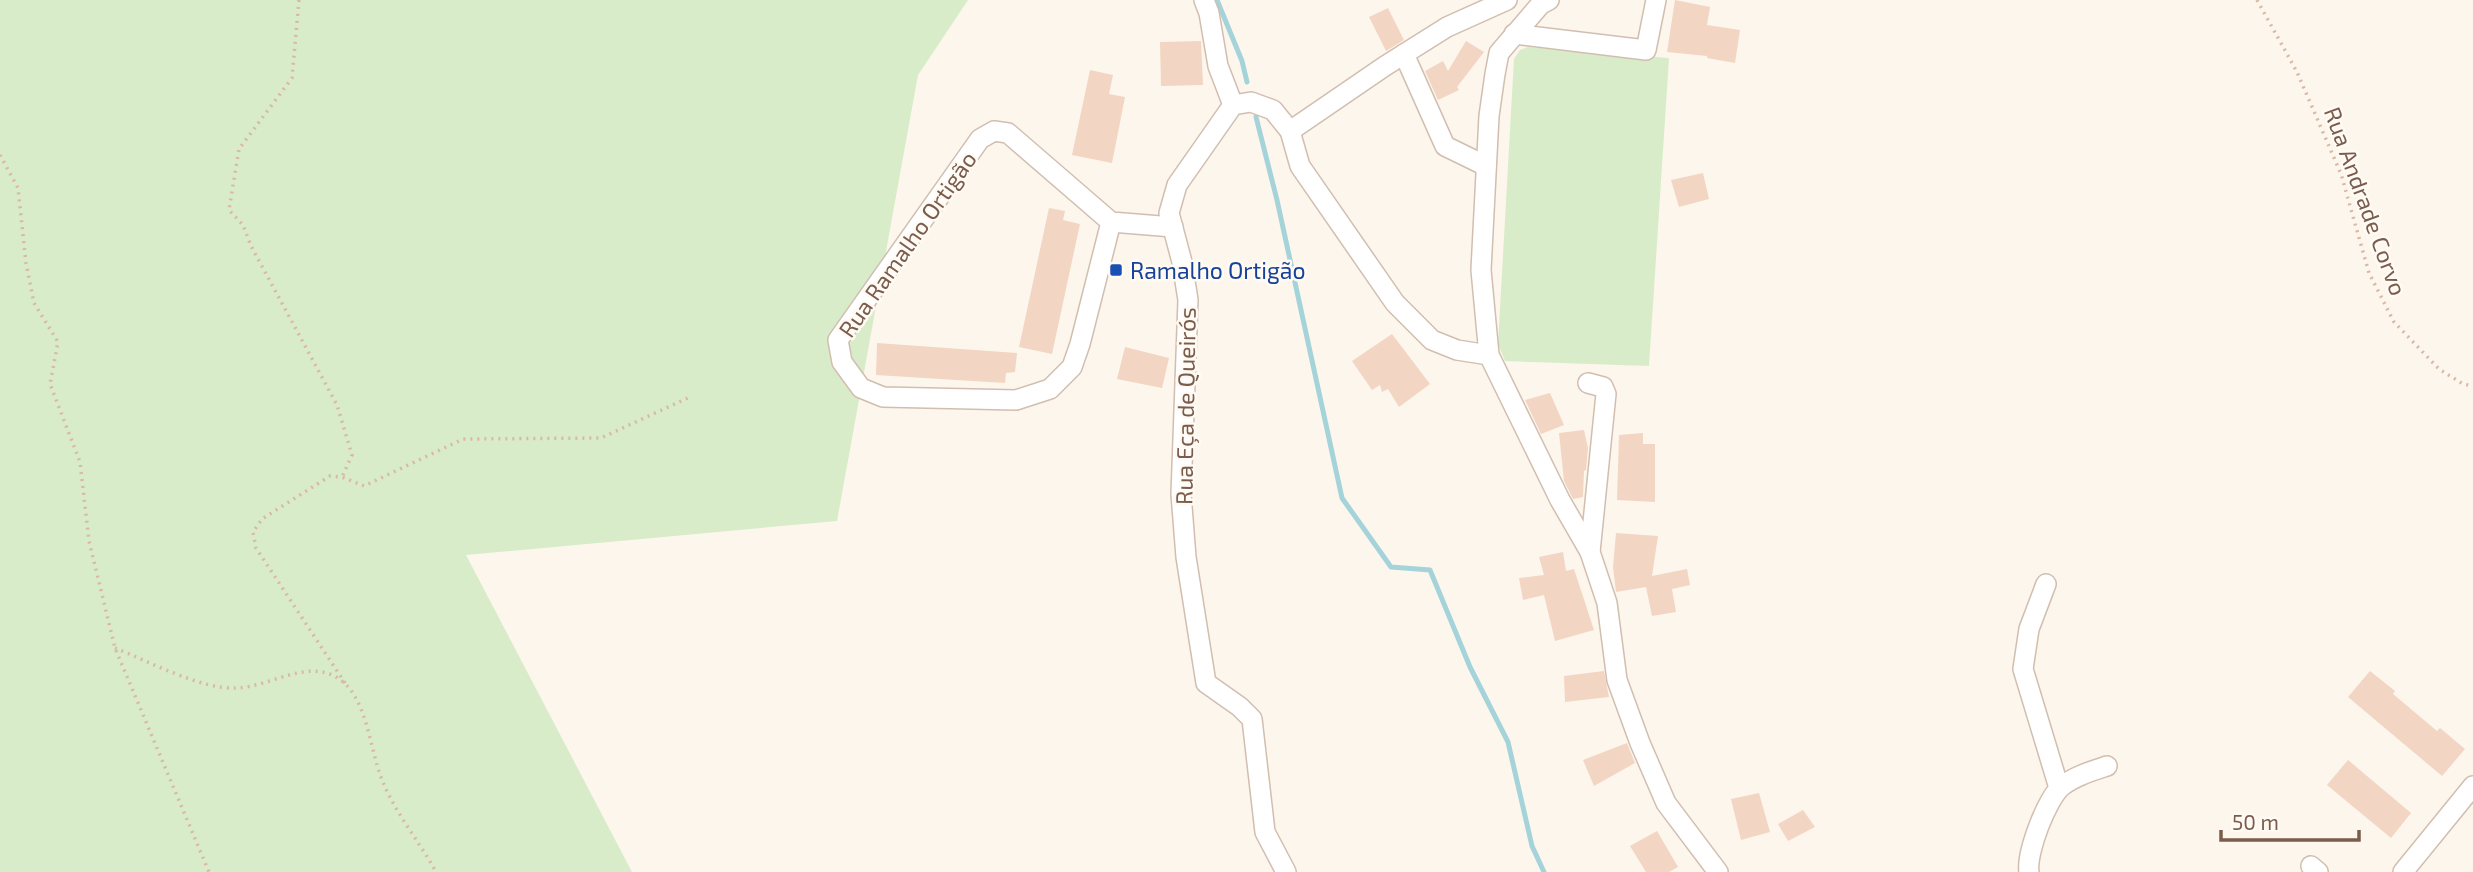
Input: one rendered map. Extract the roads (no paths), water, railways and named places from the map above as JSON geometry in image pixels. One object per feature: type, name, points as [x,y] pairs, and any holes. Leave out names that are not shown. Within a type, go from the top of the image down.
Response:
[{"type":"street","points":[[1204,0],[1209,13],[1218,66],[1233,105],[1251,102],[1273,110],[1290,131],[1300,166],[1395,303],[1432,340],[1457,350],[1489,355]]},
{"type":"street","points":[[1290,131],[1447,27],[1508,0],[1545,2]]},
{"type":"street","points":[[1514,34],[1647,50],[1656,0]]},
{"type":"street","points":[[1545,2],[1499,53],[1494,74],[1489,116],[1481,270],[1489,355],[1560,500],[1590,552],[1607,603],[1617,680],[1665,803],[1718,872]]},
{"type":"street","points":[[1404,54],[1446,146],[1486,166]]},
{"type":"street","name":"Rua Eça de Queirós","points":[[1233,105],[1177,185],[1169,213],[1182,262],[1188,300],[1181,494],[1185,557],[1206,683],[1252,719],[1265,832],[1289,871]]},
{"type":"street","name":"Rua Ramalho Ortigão","points":[[994,131],[1008,132],[1111,222],[1072,367],[1050,389],[1016,400],[883,397],[861,388],[842,362],[838,340],[980,139],[994,131]]},
{"type":"street","points":[[1111,222],[1173,227]]},
{"type":"street","points":[[1588,383],[1597,383],[1603,387],[1606,394],[1590,552]]},
{"type":"street","points":[[2046,584],[2029,629],[2023,669],[2059,788]]},
{"type":"street","points":[[2029,872],[2027,863],[2035,832],[2059,788],[2107,766]]},
{"type":"street","points":[[2403,872],[2473,786]]},
{"type":"waterway","points":[[1217,0],[1242,61],[1247,82]]},
{"type":"waterway","points":[[1256,117],[1277,200],[1342,498],[1391,567],[1430,570],[1470,667],[1508,742],[1532,846],[1544,872]]},
{"type":"place","name":"Ramalho Ortigão","points":[[1116,270]]}]
